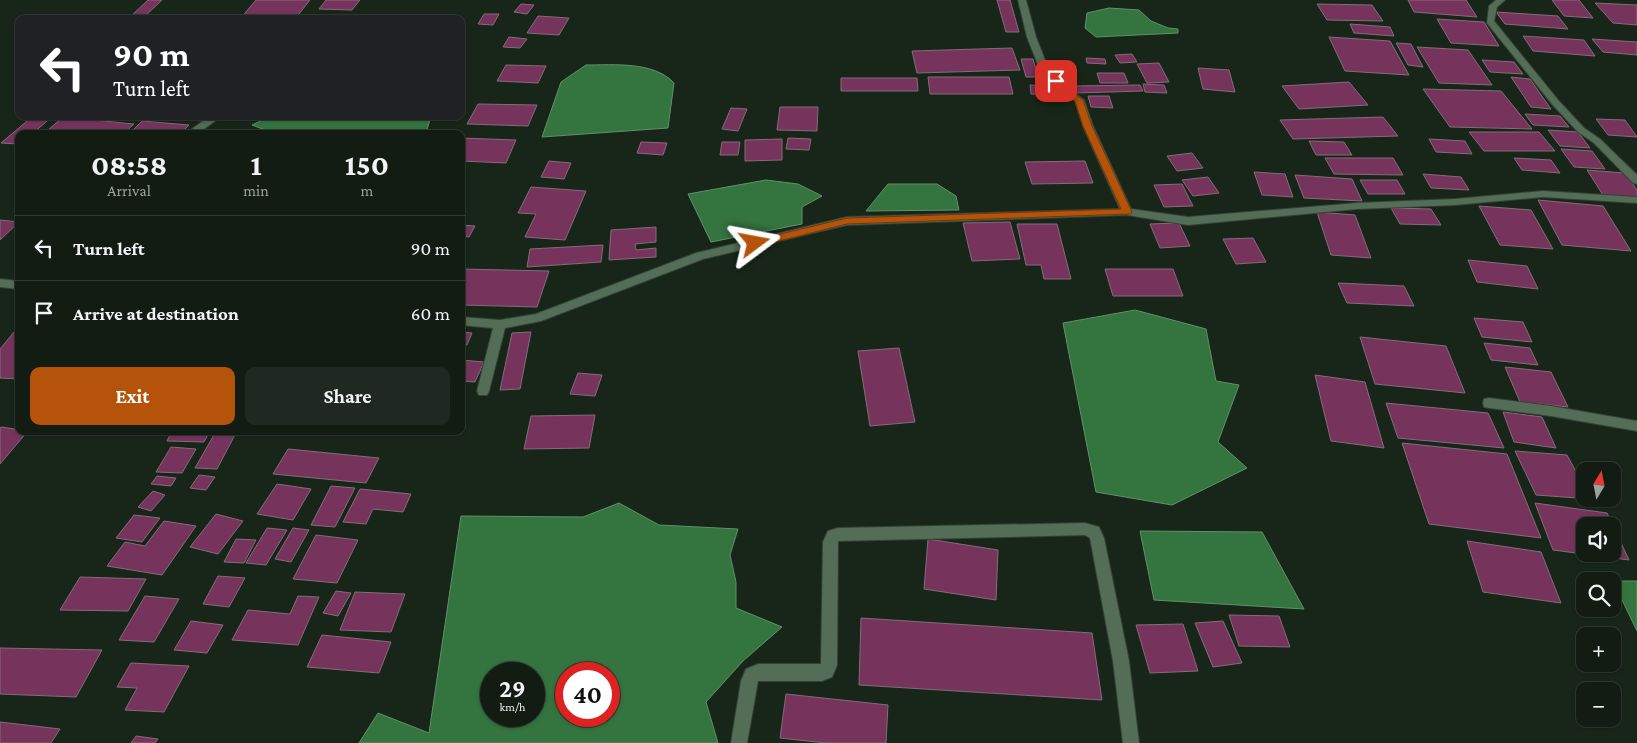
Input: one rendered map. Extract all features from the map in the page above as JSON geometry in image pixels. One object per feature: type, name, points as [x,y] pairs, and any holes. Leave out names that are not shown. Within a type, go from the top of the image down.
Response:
[{"type":"street","points":[[1022,0],[1028,27],[1045,70],[1066,92],[1079,100],[1088,126],[1127,212]]},
{"type":"street","points":[[1502,0],[1493,6],[1490,21],[1555,102],[1581,130],[1597,140],[1637,181]]},
{"type":"street","points":[[196,130],[211,120]]},
{"type":"street","points":[[465,321],[500,324],[537,318],[700,256],[847,221],[1127,212],[1188,222],[1357,206],[1454,202],[1543,194],[1637,200]]},
{"type":"street","points":[[483,391],[500,324]]},
{"type":"street","points":[[1489,403],[1543,409],[1637,426]]},
{"type":"street","points":[[739,743],[749,681],[752,675],[758,672],[822,673],[830,665],[830,542],[833,536],[838,534],[1084,529],[1094,531],[1097,538],[1121,661],[1131,743]]},
{"type":"shaded area","points":[[1109,8],[1139,10],[1151,21],[1168,28],[1178,29],[1178,33],[1096,37],[1085,28],[1087,13]]},
{"type":"shaded area","points":[[586,65],[633,66],[656,71],[666,76],[674,83],[668,128],[542,137],[561,82]]},
{"type":"shaded area","points":[[263,120],[430,120],[427,130],[265,130],[252,125]]},
{"type":"shaded area","points":[[766,180],[798,184],[822,196],[802,207],[802,224],[711,242],[688,194]]},
{"type":"shaded area","points":[[888,184],[937,184],[956,196],[959,210],[866,211]]},
{"type":"shaded area","points":[[1135,310],[1206,329],[1216,381],[1239,385],[1218,442],[1247,468],[1172,505],[1096,492],[1063,323]]},
{"type":"shaded area","points":[[619,503],[659,525],[738,529],[730,555],[736,582],[736,608],[782,627],[743,661],[706,702],[718,743],[359,743],[378,713],[429,733],[461,516],[583,517]]},
{"type":"shaded area","points":[[1140,531],[1262,532],[1304,609],[1154,600]]},
{"type":"shaded area","points":[[1621,581],[1637,581],[1637,631],[1621,598]]},
{"type":"building","points":[[148,0],[162,0],[146,15],[132,15]]},
{"type":"building","points":[[256,0],[310,0],[298,15],[243,15]]},
{"type":"building","points":[[326,0],[360,0],[352,10],[319,9]]},
{"type":"building","points":[[997,0],[1010,0],[1019,32],[1006,32]]},
{"type":"building","points":[[1408,0],[1466,0],[1477,17],[1414,12]]},
{"type":"building","points":[[1552,0],[1579,0],[1593,18],[1564,16]]},
{"type":"building","points":[[1595,3],[1637,5],[1637,25],[1613,23]]},
{"type":"building","points":[[521,4],[534,5],[527,14],[514,12]]},
{"type":"building","points":[[1317,4],[1372,5],[1383,21],[1327,20]]},
{"type":"building","points":[[1496,12],[1558,16],[1568,29],[1505,24]]},
{"type":"building","points":[[484,14],[499,14],[493,25],[478,24]]},
{"type":"building","points":[[538,16],[569,18],[559,35],[527,33]]},
{"type":"building","points":[[1437,19],[1484,22],[1499,46],[1451,43]]},
{"type":"building","points":[[1350,24],[1390,27],[1394,36],[1354,33]]},
{"type":"building","points":[[1523,36],[1584,40],[1595,56],[1533,51]]},
{"type":"building","points":[[509,37],[527,39],[520,48],[503,47]]},
{"type":"building","points":[[1329,37],[1390,41],[1409,75],[1345,71]]},
{"type":"building","points":[[1592,39],[1637,42],[1637,55],[1603,52]]},
{"type":"building","points":[[1396,43],[1411,44],[1423,67],[1408,65]]},
{"type":"building","points":[[1417,47],[1468,50],[1492,85],[1439,83]]},
{"type":"building","points":[[1012,48],[1020,70],[917,73],[912,51]]},
{"type":"building","points":[[1132,54],[1137,62],[1120,63],[1115,55]]},
{"type":"building","points":[[1086,58],[1105,59],[1106,64],[1087,63]]},
{"type":"building","points":[[1021,59],[1033,59],[1038,77],[1026,77]]},
{"type":"building","points":[[1482,60],[1514,62],[1523,74],[1490,72]]},
{"type":"building","points":[[1159,63],[1169,82],[1147,83],[1137,64]]},
{"type":"building","points":[[506,65],[546,66],[538,83],[497,81]]},
{"type":"building","points":[[1198,68],[1229,70],[1235,92],[1203,89]]},
{"type":"building","points":[[1097,73],[1124,73],[1128,83],[1100,83]]},
{"type":"building","points":[[928,77],[1009,77],[1013,94],[930,94]]},
{"type":"building","points":[[1511,77],[1530,79],[1551,109],[1531,107]]},
{"type":"building","points":[[841,78],[917,78],[918,91],[841,91]]},
{"type":"building","points":[[1349,82],[1368,105],[1299,109],[1282,86]]},
{"type":"building","points":[[1143,84],[1164,85],[1167,93],[1145,92]]},
{"type":"building","points":[[1030,85],[1047,86],[1048,95],[1031,94]]},
{"type":"building","points":[[1140,85],[1143,91],[1075,93],[1072,86]]},
{"type":"building","points":[[1423,89],[1501,91],[1532,129],[1450,127]]},
{"type":"building","points":[[1088,96],[1109,96],[1113,108],[1091,107]]},
{"type":"building","points":[[478,104],[537,105],[528,126],[467,124]]},
{"type":"building","points":[[780,107],[818,107],[817,131],[777,130]]},
{"type":"building","points":[[731,108],[747,109],[738,131],[722,129]]},
{"type":"building","points":[[1525,114],[1560,116],[1569,127],[1533,125]]},
{"type":"building","points":[[1383,117],[1398,136],[1293,139],[1280,120]]},
{"type":"building","points":[[1596,119],[1625,120],[1637,137],[1608,135]]},
{"type":"building","points":[[28,120],[48,120],[37,130],[16,130]]},
{"type":"building","points":[[60,120],[93,120],[134,124],[127,130],[48,130]]},
{"type":"building","points":[[142,121],[189,125],[184,130],[133,130]]},
{"type":"building","points":[[1548,130],[1578,132],[1590,148],[1560,146]]},
{"type":"building","points":[[15,131],[15,144],[1,143]]},
{"type":"building","points":[[1469,132],[1539,132],[1555,151],[1484,151]]},
{"type":"building","points":[[465,138],[516,140],[506,163],[465,161]]},
{"type":"building","points":[[788,138],[811,139],[809,150],[786,149]]},
{"type":"building","points":[[782,139],[782,160],[745,161],[745,140]]},
{"type":"building","points":[[1429,139],[1465,141],[1472,154],[1436,152]]},
{"type":"building","points":[[1309,141],[1344,142],[1352,155],[1316,155]]},
{"type":"building","points":[[641,142],[667,143],[663,155],[637,153]]},
{"type":"building","points":[[722,142],[740,142],[738,155],[720,155]]},
{"type":"building","points":[[1561,149],[1592,151],[1605,169],[1574,167]]},
{"type":"building","points":[[1192,153],[1203,168],[1177,171],[1167,156]]},
{"type":"building","points":[[1325,158],[1393,158],[1403,175],[1334,174]]},
{"type":"building","points":[[1514,158],[1551,160],[1560,173],[1522,170]]},
{"type":"building","points":[[549,161],[571,163],[564,179],[541,177]]},
{"type":"building","points":[[1085,161],[1093,183],[1032,184],[1025,162]]},
{"type":"building","points":[[1587,170],[1625,173],[1637,190],[1637,198],[1603,195]]},
{"type":"building","points":[[1254,172],[1285,174],[1293,197],[1262,195]]},
{"type":"building","points":[[1423,174],[1461,177],[1469,190],[1431,188]]},
{"type":"building","points":[[1295,175],[1352,179],[1362,201],[1304,198]]},
{"type":"building","points":[[1208,177],[1219,193],[1193,196],[1182,180]]},
{"type":"building","points":[[1360,180],[1397,180],[1405,194],[1368,194]]},
{"type":"building","points":[[1182,184],[1193,206],[1164,207],[1154,185]]},
{"type":"building","points":[[531,187],[586,191],[565,240],[525,237],[536,214],[518,213]]},
{"type":"building","points":[[1538,200],[1603,206],[1631,251],[1562,245]]},
{"type":"building","points":[[1479,206],[1531,210],[1553,249],[1500,245]]},
{"type":"building","points":[[1391,208],[1431,209],[1441,225],[1400,224]]},
{"type":"building","points":[[1317,212],[1355,215],[1371,258],[1331,255]]},
{"type":"building","points":[[0,220],[15,222],[15,226],[0,240]]},
{"type":"building","points":[[1010,222],[1020,259],[972,261],[963,223]]},
{"type":"building","points":[[1179,223],[1190,246],[1160,248],[1150,224]]},
{"type":"building","points":[[1017,224],[1057,224],[1071,279],[1044,279],[1041,265],[1026,265]]},
{"type":"building","points":[[465,225],[475,226],[469,237],[465,236]]},
{"type":"building","points":[[656,227],[656,242],[635,244],[636,250],[656,248],[656,257],[609,260],[611,230]]},
{"type":"building","points":[[1253,238],[1266,262],[1236,264],[1223,239]]},
{"type":"building","points":[[603,245],[601,262],[527,267],[530,249]]},
{"type":"building","points":[[1468,260],[1527,266],[1538,289],[1477,282]]},
{"type":"building","points":[[465,269],[549,271],[537,307],[465,305]]},
{"type":"building","points":[[1105,269],[1173,269],[1183,296],[1113,296]]},
{"type":"building","points":[[1338,283],[1404,286],[1414,306],[1347,303]]},
{"type":"building","points":[[1474,318],[1523,322],[1532,342],[1482,337]]},
{"type":"building","points":[[15,331],[15,379],[0,378],[0,349]]},
{"type":"building","points":[[465,332],[472,333],[467,345],[465,345]]},
{"type":"building","points":[[531,332],[520,389],[500,390],[512,333]]},
{"type":"building","points":[[1360,337],[1446,346],[1465,393],[1375,384]]},
{"type":"building","points":[[1484,343],[1530,348],[1538,365],[1491,360]]},
{"type":"building","points":[[899,348],[915,422],[870,426],[858,351]]},
{"type":"building","points":[[465,360],[484,362],[475,382],[465,381]]},
{"type":"building","points":[[1505,367],[1551,372],[1568,407],[1520,402]]},
{"type":"building","points":[[578,373],[602,375],[595,396],[570,394]]},
{"type":"building","points":[[1315,375],[1365,382],[1384,448],[1331,441]]},
{"type":"building","points":[[1386,403],[1488,413],[1504,448],[1398,438]]},
{"type":"building","points":[[1503,412],[1542,417],[1556,448],[1514,442]]},
{"type":"building","points":[[595,415],[589,448],[524,449],[531,416]]},
{"type":"building","points":[[0,428],[15,429],[15,435],[25,435],[0,464]]},
{"type":"building","points":[[170,435],[208,435],[204,442],[167,441]]},
{"type":"building","points":[[214,435],[235,435],[217,469],[195,468]]},
{"type":"building","points":[[1402,443],[1507,454],[1541,538],[1429,524]]},
{"type":"building","points":[[171,447],[196,449],[182,473],[156,472]]},
{"type":"building","points":[[288,449],[379,458],[366,483],[273,474]]},
{"type":"building","points":[[1515,451],[1567,455],[1576,472],[1576,498],[1536,495]]},
{"type":"building","points":[[199,475],[215,477],[206,490],[190,488]]},
{"type":"building","points":[[157,476],[176,478],[171,486],[151,484]]},
{"type":"building","points":[[277,484],[311,489],[293,520],[257,514]]},
{"type":"building","points":[[331,486],[355,488],[335,527],[311,525]]},
{"type":"building","points":[[360,489],[411,494],[403,512],[373,509],[366,524],[343,522]]},
{"type":"building","points":[[153,491],[165,495],[151,511],[138,507]]},
{"type":"building","points":[[1535,503],[1607,513],[1609,517],[1576,517],[1576,553],[1553,550]]},
{"type":"building","points":[[216,514],[243,521],[218,554],[190,547]]},
{"type":"building","points":[[134,515],[160,518],[142,542],[116,538]]},
{"type":"building","points":[[164,521],[196,526],[162,575],[107,566],[125,542],[145,546]]},
{"type":"building","points":[[267,528],[287,530],[266,565],[246,563]]},
{"type":"building","points":[[293,528],[309,530],[291,562],[275,559]]},
{"type":"building","points":[[316,535],[358,540],[337,583],[293,579]]},
{"type":"building","points":[[236,539],[256,540],[244,563],[224,562]]},
{"type":"building","points":[[928,539],[998,550],[996,600],[924,589]]},
{"type":"building","points":[[1467,541],[1541,552],[1561,603],[1483,592]]},
{"type":"building","points":[[1621,543],[1629,560],[1621,559]]},
{"type":"building","points":[[218,576],[245,578],[229,607],[203,604]]},
{"type":"building","points":[[80,577],[146,579],[128,611],[60,610]]},
{"type":"building","points":[[336,591],[351,593],[338,616],[323,613]]},
{"type":"building","points":[[355,592],[405,594],[391,632],[340,630]]},
{"type":"building","points":[[145,596],[179,599],[154,642],[119,640]]},
{"type":"building","points":[[298,596],[319,597],[298,645],[232,640],[248,610],[290,614]]},
{"type":"building","points":[[1229,615],[1279,616],[1290,647],[1239,646]]},
{"type":"building","points":[[861,618],[1092,633],[1102,700],[859,685]]},
{"type":"building","points":[[191,621],[223,625],[207,653],[174,650]]},
{"type":"building","points":[[1223,621],[1242,663],[1213,667],[1195,623]]},
{"type":"building","points":[[1183,624],[1198,671],[1150,673],[1136,625]]},
{"type":"building","points":[[322,635],[391,642],[379,673],[307,667]]},
{"type":"building","points":[[0,648],[102,650],[76,697],[0,694]]},
{"type":"building","points":[[131,663],[189,666],[164,712],[125,710],[137,688],[117,687]]},
{"type":"building","points":[[786,694],[888,705],[886,743],[826,743],[780,738]]},
{"type":"building","points":[[0,722],[60,729],[51,743],[0,743]]},
{"type":"building","points":[[136,736],[158,739],[155,743],[131,743]]},
{"type":"route","points":[[755,243],[847,221],[1127,212],[1088,126],[1079,100],[1066,92],[1056,81]]}]
